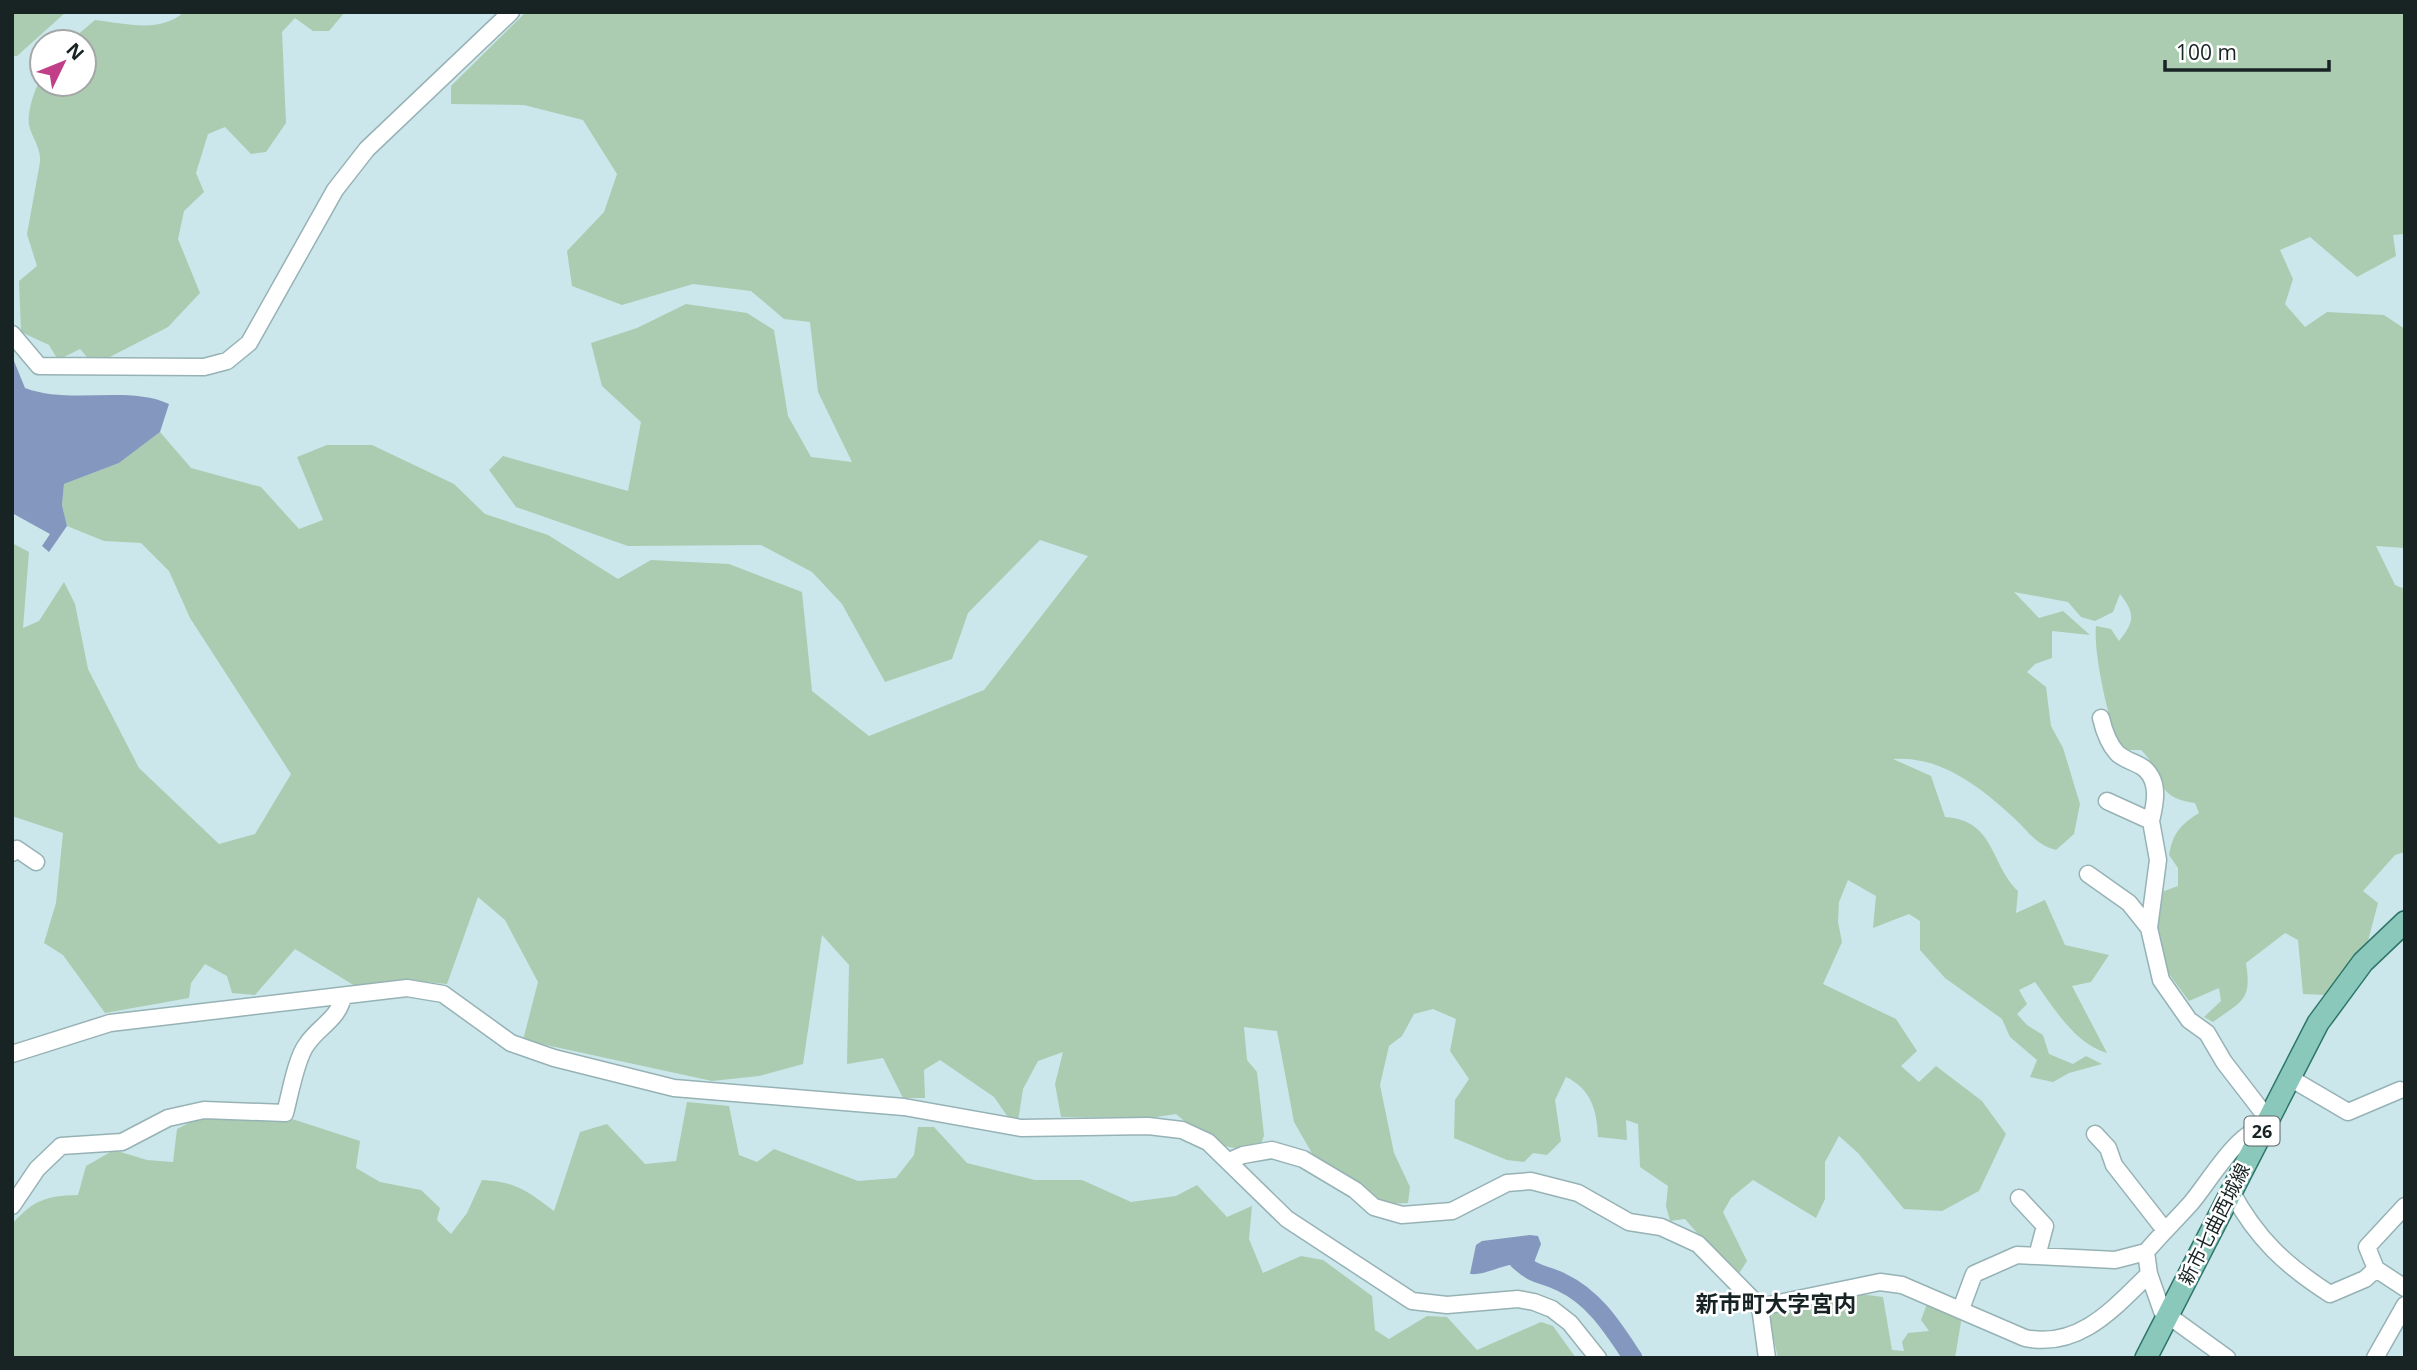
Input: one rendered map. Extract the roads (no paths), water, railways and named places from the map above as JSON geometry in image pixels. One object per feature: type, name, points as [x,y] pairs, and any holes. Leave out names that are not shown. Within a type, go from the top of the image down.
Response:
[{"type":"main road","name":"新市七曲西城線","points":[[2146,1358],[2318,1023],[2356,972],[2405,922]]},
{"type":"street","points":[[12,334],[39,366],[182,369],[227,361],[248,343],[335,190],[367,149],[511,12]]},
{"type":"street","points":[[1961,1309],[1974,1274],[2017,1255],[2115,1260],[2146,1252],[2191,1203],[2234,1148],[2266,1124],[2207,1033],[2189,1020],[2161,980],[2148,928],[2158,860],[2151,821],[2156,796],[2152,780],[2144,768],[2118,753],[2107,738],[2101,718]]},
{"type":"street","points":[[2107,801],[2151,821]]},
{"type":"street","points":[[12,853],[17,849],[36,862]]},
{"type":"street","points":[[2088,874],[2129,903],[2148,928]]},
{"type":"street","points":[[12,1054],[110,1023],[407,988],[443,994],[511,1042],[554,1058],[674,1088],[904,1107],[1021,1128],[1160,1127],[1182,1130],[1208,1142],[1287,1219],[1412,1301],[1447,1305],[1518,1299],[1534,1301],[1552,1309],[1570,1323],[1598,1358]]},
{"type":"street","points":[[12,1206],[37,1169],[61,1146],[122,1142],[168,1118],[204,1110],[285,1113],[306,1045],[331,1021],[341,1006],[343,996]]},
{"type":"street","points":[[2290,1078],[2348,1112],[2400,1090]]},
{"type":"street","points":[[2095,1134],[2108,1148],[2114,1165],[2165,1229]]},
{"type":"street","points":[[1229,1161],[1243,1155],[1272,1150],[1303,1159],[1355,1190],[1374,1207],[1402,1215],[1452,1211],[1507,1183],[1531,1181],[1578,1193],[1629,1222],[1661,1227],[1698,1244],[1760,1307],[1767,1358]]},
{"type":"street","points":[[2231,1191],[2246,1219],[2289,1268],[2330,1294],[2365,1279],[2376,1269]]},
{"type":"street","points":[[2019,1198],[2045,1226],[2037,1256]]},
{"type":"street","points":[[2405,1206],[2367,1247],[2376,1269],[2405,1288]]},
{"type":"street","points":[[2146,1252],[2148,1274],[2162,1311],[2168,1313],[2210,1349],[2227,1358]]},
{"type":"street","points":[[1760,1307],[1880,1282],[1902,1285],[2025,1338],[2038,1341],[2082,1334],[2148,1274]]},
{"type":"street","points":[[2375,1358],[2405,1305]]},
{"type":"water","points":[[12,356],[25,388],[61,395],[136,396],[169,404],[160,432],[119,463],[64,484],[62,505],[67,526],[49,552],[42,546],[50,534],[12,513]]},
{"type":"water","points":[[1538,1236],[1541,1244],[1533,1265],[1515,1264],[1470,1274],[1476,1245],[1482,1241]]},
{"type":"waterway","points":[[1518,1260],[1530,1270],[1561,1282],[1584,1296],[1602,1315],[1633,1358]]},
{"type":"district","name":"新市町大字宮内","points":[[1776,1303]]}]
